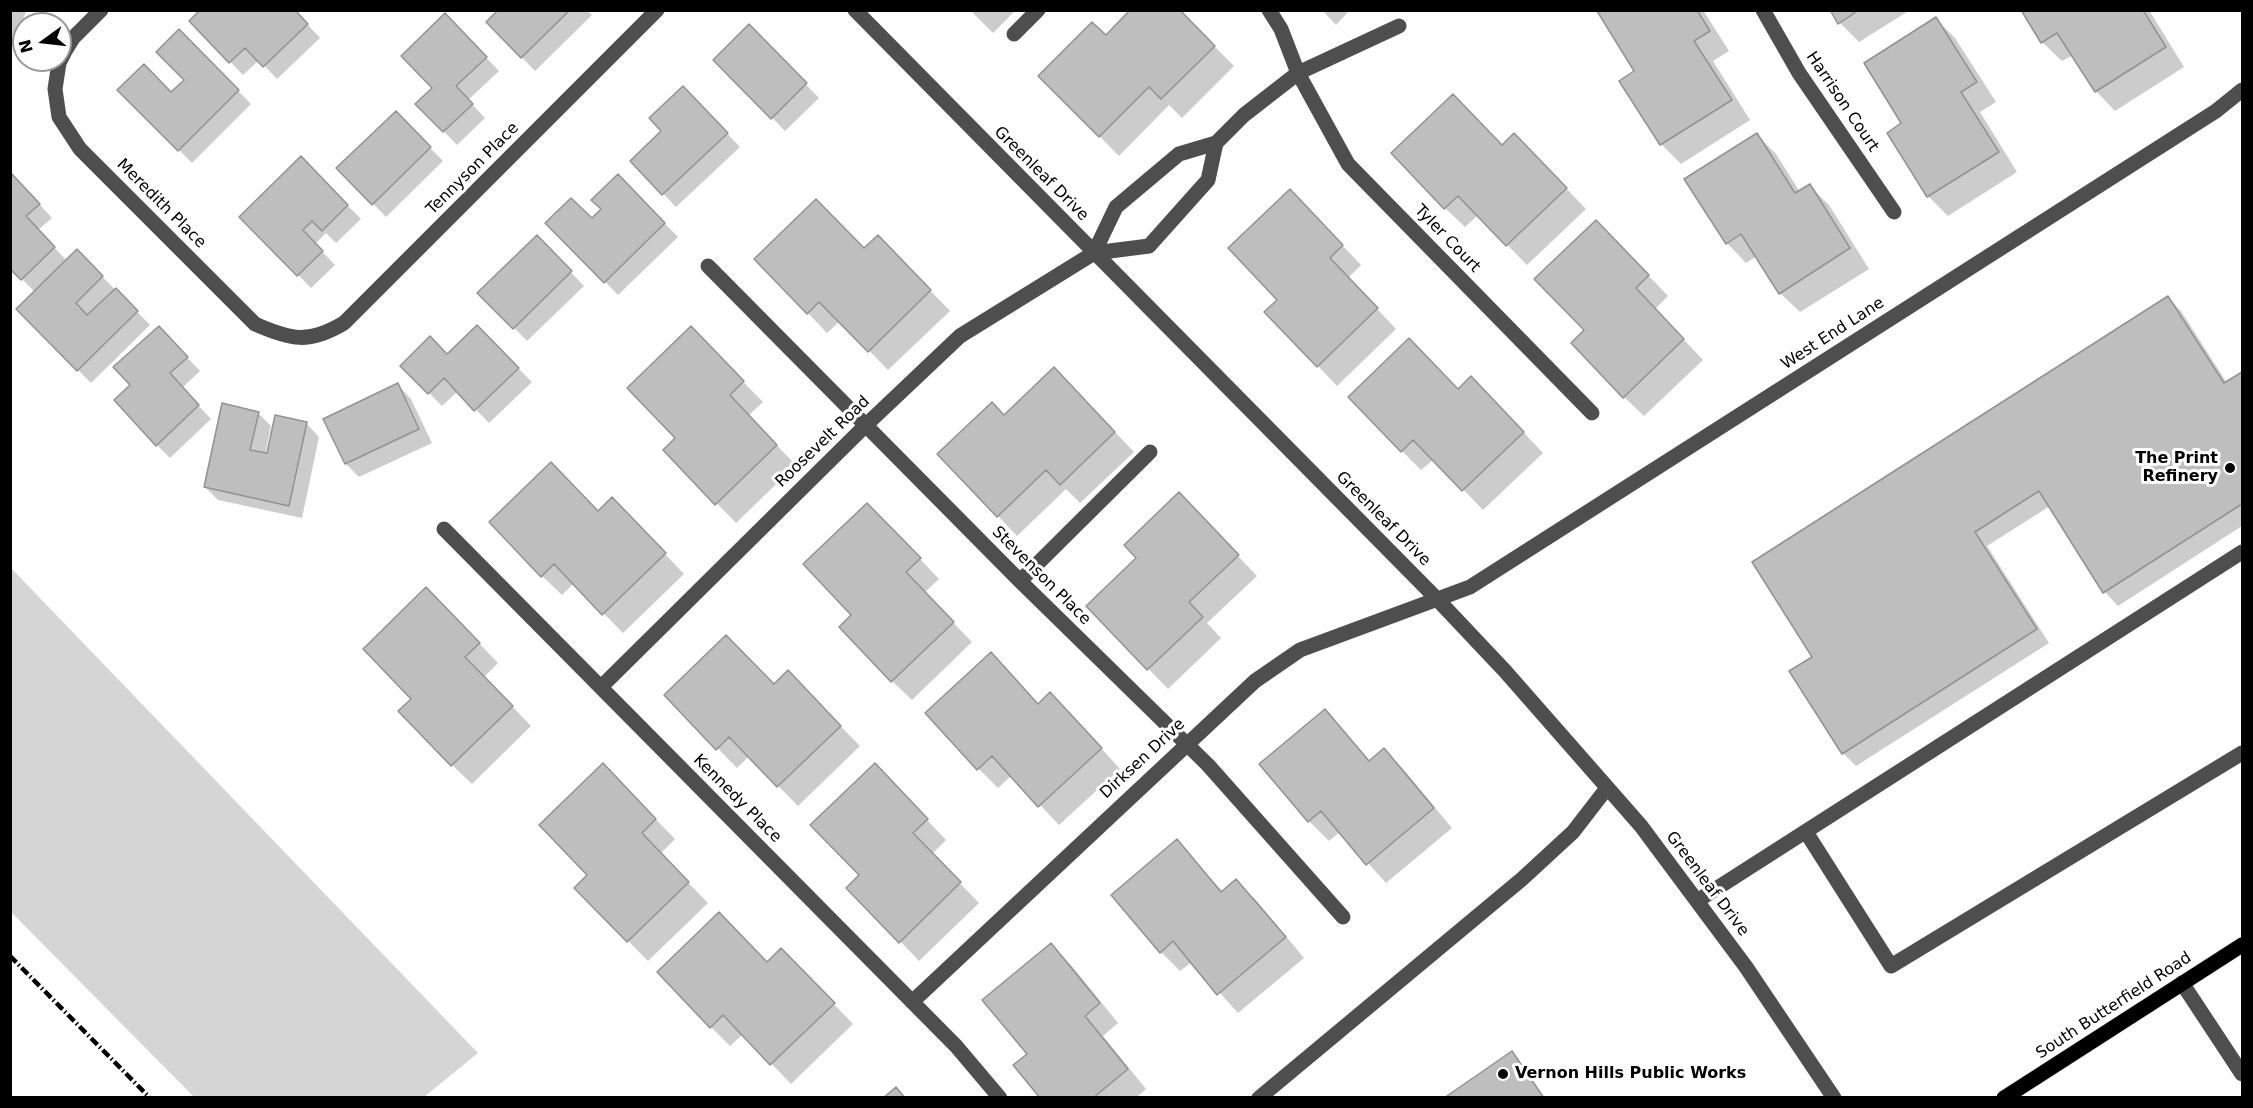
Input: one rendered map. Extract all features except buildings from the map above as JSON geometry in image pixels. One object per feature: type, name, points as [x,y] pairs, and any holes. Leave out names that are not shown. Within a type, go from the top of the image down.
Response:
[{"type":"main road","name":"South Butterfield Road","points":[[2004,1098],[2242,945]]},
{"type":"street","name":"Meredith Place","points":[[101,10],[73,38],[59,63],[55,89],[59,117],[80,149],[255,324],[284,336],[304,338]]},
{"type":"street","name":"Tennyson Place","points":[[304,338],[328,333],[344,323],[657,10]]},
{"type":"street","name":"Greenleaf Drive","points":[[855,10],[1437,599],[1505,671],[1641,826],[1746,967],[1834,1098]]},
{"type":"street","points":[[1014,34],[1038,10]]},
{"type":"street","name":"Tyler Court","points":[[1269,10],[1281,29],[1298,73],[1348,164],[1593,413]]},
{"type":"street","name":"Harrison Court","points":[[1763,10],[1799,73],[1894,212]]},
{"type":"street","points":[[1094,253],[1116,207],[1179,154],[1216,143],[1244,115],[1298,73],[1399,26]]},
{"type":"street","name":"West End Lane","points":[[1437,599],[1470,588],[2216,111],[2242,90]]},
{"type":"street","points":[[1094,253],[1149,246],[1208,180],[1216,143]]},
{"type":"street","name":"Roosevelt Road","points":[[601,687],[866,425],[960,336],[1094,253]]},
{"type":"street","name":"Stevenson Place","points":[[708,266],[1020,581],[1213,770],[1343,917]]},
{"type":"street","points":[[1020,581],[1150,452]]},
{"type":"street","name":"Kennedy Place","points":[[444,529],[956,1046],[1000,1098]]},
{"type":"street","points":[[1697,901],[2242,552]]},
{"type":"street","name":"Dirksen Drive","points":[[912,1002],[1185,744],[1255,681],[1300,650],[1437,599]]},
{"type":"street","points":[[1806,832],[1891,966],[2242,753]]},
{"type":"street","points":[[1259,1098],[1522,879],[1573,832],[1607,788]]},
{"type":"street","points":[[2182,983],[2242,1074]]},
{"type":"shaded area","points":[[10,568],[478,1053],[424,1097],[194,1097],[11,912]]},
{"type":"railway","points":[[10,956],[150,1098]]},
{"type":"place","name":"The Print Refinery","points":[[2230,468]]},
{"type":"place","name":"Vernon Hills Public Works","points":[[1503,1074]]}]
